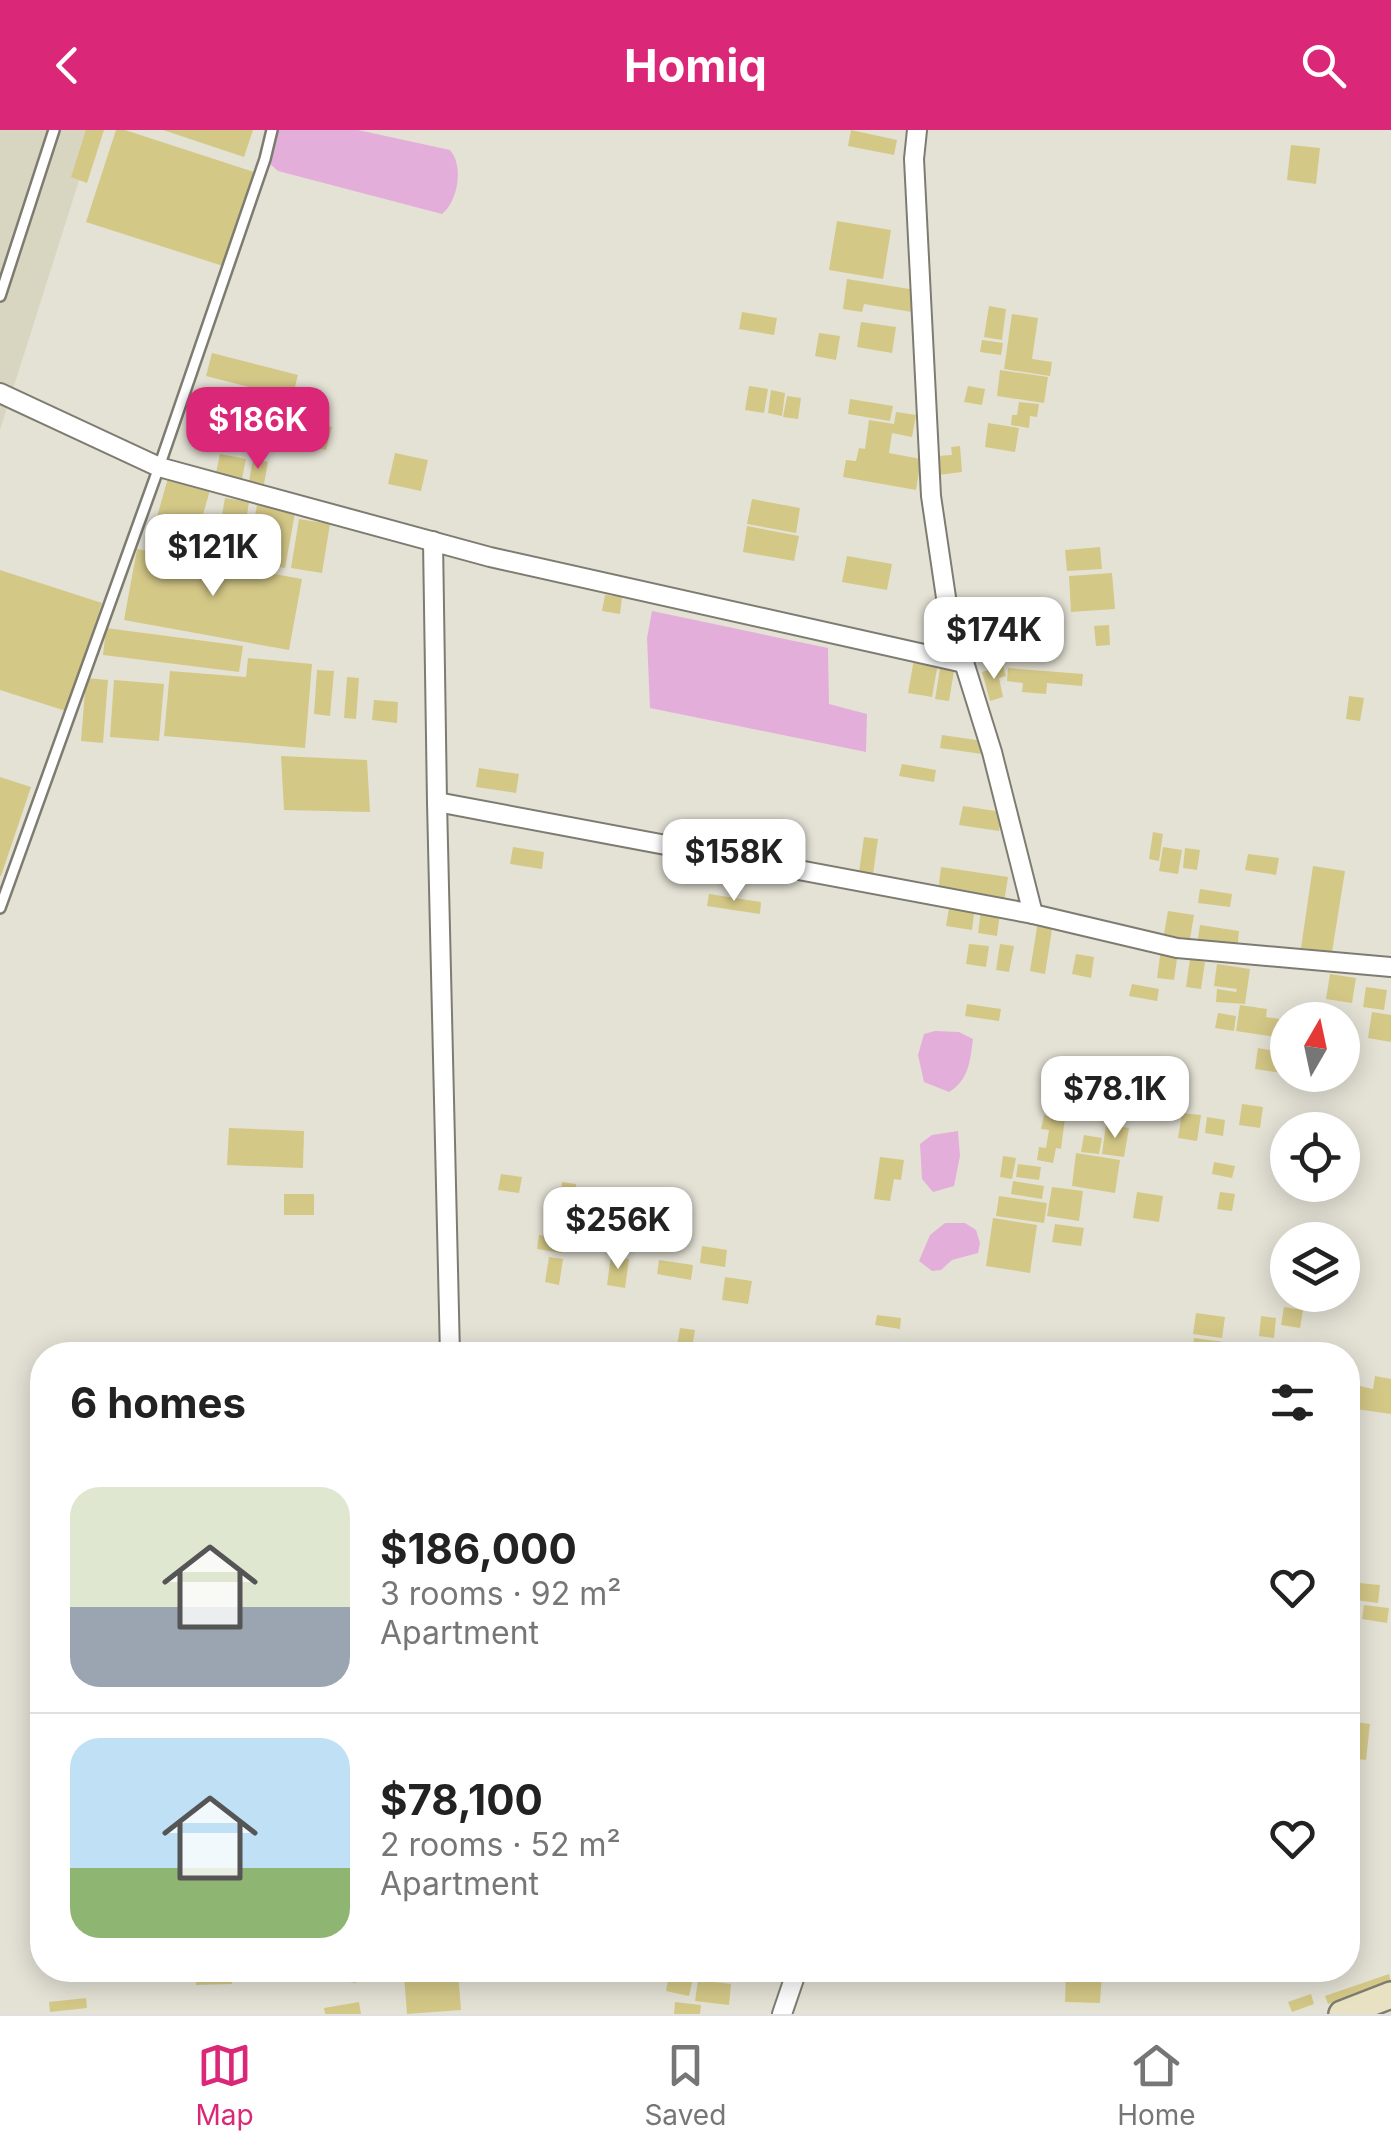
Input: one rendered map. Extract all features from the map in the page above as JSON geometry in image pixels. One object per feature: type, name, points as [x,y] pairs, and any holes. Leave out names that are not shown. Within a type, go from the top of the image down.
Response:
[{"type":"main road","points":[[1342,2014],[1391,1995]]},
{"type":"street","points":[[916,130],[914,159],[931,496],[948,611],[992,752],[1033,914]]},
{"type":"street","points":[[0,393],[159,467],[510,562],[964,663]]},
{"type":"street","points":[[433,542],[450,1342]]},
{"type":"street","points":[[436,802],[1033,914],[1177,948],[1391,967]]},
{"type":"street","points":[[782,2014],[792,1982]]},
{"type":"lane","points":[[0,296],[54,130]]},
{"type":"lane","points":[[0,908],[159,467],[272,130]]},
{"type":"shaded area","points":[[0,130],[95,130],[0,430]]},
{"type":"shaded area","points":[[277,130],[358,130],[450,150],[458,174],[452,201],[442,214],[278,171],[270,164]]},
{"type":"shaded area","points":[[652,611],[828,648],[829,704],[867,714],[866,752],[650,708],[647,638]]},
{"type":"shaded area","points":[[959,1032],[973,1039],[965,1076],[949,1092],[924,1082],[918,1055],[924,1034]]},
{"type":"shaded area","points":[[958,1131],[960,1156],[954,1186],[933,1192],[922,1179],[920,1144],[932,1135]]},
{"type":"shaded area","points":[[945,1223],[965,1223],[976,1230],[978,1253],[932,1271],[919,1261],[930,1235]]},
{"type":"building","points":[[86,130],[104,130],[87,183],[71,177]]},
{"type":"building","points":[[116,130],[254,172],[223,266],[86,222]]},
{"type":"building","points":[[163,130],[253,130],[244,157]]},
{"type":"building","points":[[851,130],[897,140],[894,155],[848,146]]},
{"type":"building","points":[[1291,145],[1320,148],[1316,184],[1287,180]]},
{"type":"building","points":[[837,221],[891,230],[883,279],[829,270]]},
{"type":"building","points":[[847,279],[916,290],[912,312],[864,304],[862,312],[843,309]]},
{"type":"building","points":[[989,306],[1006,309],[1002,340],[984,337]]},
{"type":"building","points":[[742,312],[777,318],[774,335],[739,329]]},
{"type":"building","points":[[1012,314],[1038,318],[1032,359],[1052,362],[1050,376],[1004,369]]},
{"type":"building","points":[[861,322],[896,327],[892,353],[857,347]]},
{"type":"building","points":[[819,333],[840,336],[836,360],[815,356]]},
{"type":"building","points":[[982,340],[1003,343],[1001,355],[980,352]]},
{"type":"building","points":[[212,353],[298,375],[292,398],[206,376]]},
{"type":"building","points":[[1000,370],[1048,377],[1044,403],[997,396]]},
{"type":"building","points":[[749,386],[768,389],[764,413],[745,410]]},
{"type":"building","points":[[968,386],[985,389],[982,405],[964,402]]},
{"type":"building","points":[[771,390],[785,393],[782,416],[768,413]]},
{"type":"building","points":[[787,396],[801,398],[798,419],[783,417]]},
{"type":"building","points":[[850,399],[893,406],[890,421],[848,414]]},
{"type":"building","points":[[1019,402],[1039,404],[1037,417],[1030,416],[1029,428],[1011,425]]},
{"type":"building","points":[[896,412],[916,415],[912,437],[892,433],[889,453],[921,459],[916,490],[843,477],[846,460],[856,461],[859,448],[865,449],[869,420],[894,424]]},
{"type":"building","points":[[277,413],[332,427],[326,450],[271,436]]},
{"type":"building","points":[[988,423],[1019,428],[1015,452],[985,447]]},
{"type":"building","points":[[960,446],[962,472],[938,475],[936,456],[952,455],[951,447]]},
{"type":"building","points":[[395,453],[428,460],[421,491],[388,484]]},
{"type":"building","points":[[220,454],[246,459],[242,479],[216,473]]},
{"type":"building","points":[[253,459],[268,462],[264,484],[249,481]]},
{"type":"building","points":[[168,478],[210,490],[197,536],[155,524]]},
{"type":"building","points":[[225,498],[249,502],[240,559],[215,554]]},
{"type":"building","points":[[752,499],[800,508],[796,533],[747,524]]},
{"type":"building","points":[[257,505],[295,513],[285,568],[247,561]]},
{"type":"building","points":[[299,519],[330,524],[322,573],[291,568]]},
{"type":"building","points":[[747,526],[799,536],[794,561],[743,552]]},
{"type":"building","points":[[164,535],[195,540],[193,553],[162,547]]},
{"type":"building","points":[[1100,547],[1102,569],[1067,571],[1065,550]]},
{"type":"building","points":[[137,549],[302,579],[289,650],[124,620]]},
{"type":"building","points":[[847,556],[892,564],[887,590],[842,582]]},
{"type":"building","points":[[0,570],[102,603],[66,711],[0,690]]},
{"type":"building","points":[[1112,573],[1115,609],[1071,612],[1069,576]]},
{"type":"building","points":[[605,595],[622,597],[620,614],[602,611]]},
{"type":"building","points":[[1109,625],[1110,645],[1096,646],[1094,626]]},
{"type":"building","points":[[106,628],[243,646],[239,672],[103,655]]},
{"type":"building","points":[[248,658],[312,664],[305,748],[164,736],[170,671],[246,677]]},
{"type":"building","points":[[914,659],[938,663],[932,697],[908,693]]},
{"type":"building","points":[[1003,666],[1006,676],[999,678],[1003,697],[990,701],[982,672]]},
{"type":"building","points":[[1008,668],[1083,674],[1082,686],[1047,683],[1046,694],[1022,692],[1023,683],[1007,681]]},
{"type":"building","points":[[940,669],[954,671],[949,701],[935,699]]},
{"type":"building","points":[[317,670],[334,671],[330,716],[314,714]]},
{"type":"building","points":[[347,677],[359,678],[356,719],[344,718]]},
{"type":"building","points":[[86,678],[108,680],[103,743],[81,741]]},
{"type":"building","points":[[114,680],[164,684],[159,741],[110,737]]},
{"type":"building","points":[[1349,696],[1364,698],[1360,721],[1346,719]]},
{"type":"building","points":[[374,700],[398,702],[397,723],[372,720]]},
{"type":"building","points":[[942,735],[983,741],[982,754],[940,748]]},
{"type":"building","points":[[281,756],[367,760],[370,812],[284,810]]},
{"type":"building","points":[[902,764],[936,770],[934,782],[899,776]]},
{"type":"building","points":[[479,768],[519,774],[516,793],[476,787]]},
{"type":"building","points":[[0,777],[31,787],[1,876],[0,876]]},
{"type":"building","points":[[963,806],[1002,812],[999,831],[959,825]]},
{"type":"building","points":[[1153,832],[1163,834],[1159,861],[1149,859]]},
{"type":"building","points":[[864,837],[878,839],[873,874],[859,872]]},
{"type":"building","points":[[513,847],[544,852],[542,869],[510,864]]},
{"type":"building","points":[[1163,847],[1182,850],[1178,874],[1159,871]]},
{"type":"building","points":[[1185,848],[1200,850],[1197,870],[1183,868]]},
{"type":"building","points":[[1248,854],[1279,858],[1276,875],[1245,870]]},
{"type":"building","points":[[1313,866],[1345,871],[1332,952],[1301,948]]},
{"type":"building","points":[[941,867],[1008,877],[1004,902],[938,892]]},
{"type":"building","points":[[1200,889],[1232,894],[1230,907],[1198,903]]},
{"type":"building","points":[[709,894],[761,902],[760,914],[707,906]]},
{"type":"building","points":[[950,902],[975,906],[972,930],[946,926]]},
{"type":"building","points":[[981,910],[1000,913],[997,936],[978,933]]},
{"type":"building","points":[[1168,911],[1194,915],[1189,945],[1163,940]]},
{"type":"building","points":[[1038,921],[1053,923],[1045,974],[1030,971]]},
{"type":"building","points":[[1200,925],[1239,931],[1237,951],[1197,945]]},
{"type":"building","points":[[969,944],[989,946],[986,967],[966,964]]},
{"type":"building","points":[[1000,944],[1014,946],[1009,972],[996,970]]},
{"type":"building","points":[[1161,949],[1178,952],[1174,980],[1157,978]]},
{"type":"building","points":[[1076,954],[1094,957],[1091,978],[1072,974]]},
{"type":"building","points":[[1190,959],[1205,962],[1201,989],[1186,987]]},
{"type":"building","points":[[1217,964],[1250,969],[1245,1004],[1216,1002],[1217,989],[1237,989],[1214,986]]},
{"type":"building","points":[[1330,974],[1356,978],[1352,1002],[1326,999]]},
{"type":"building","points":[[1132,984],[1159,989],[1157,1001],[1129,996]]},
{"type":"building","points":[[1366,987],[1387,990],[1384,1010],[1363,1007]]},
{"type":"building","points":[[967,1004],[1001,1009],[999,1021],[965,1016]]},
{"type":"building","points":[[1240,1005],[1267,1009],[1270,1036],[1236,1031]]},
{"type":"building","points":[[1372,1012],[1391,1015],[1391,1042],[1368,1038]]},
{"type":"building","points":[[1218,1013],[1236,1016],[1234,1031],[1215,1028]]},
{"type":"building","points":[[1258,1048],[1270,1050],[1270,1071],[1255,1069]]},
{"type":"building","points":[[1242,1104],[1263,1107],[1260,1128],[1239,1125]]},
{"type":"building","points":[[1182,1113],[1201,1115],[1197,1141],[1178,1138]]},
{"type":"building","points":[[1044,1115],[1065,1118],[1061,1149],[1056,1148],[1053,1163],[1037,1160],[1039,1147],[1046,1148],[1049,1130],[1041,1129]]},
{"type":"building","points":[[1207,1117],[1225,1120],[1223,1136],[1205,1133]]},
{"type":"building","points":[[1106,1124],[1129,1128],[1124,1157],[1102,1154]]},
{"type":"building","points":[[229,1128],[304,1131],[303,1168],[227,1165]]},
{"type":"building","points":[[1084,1135],[1102,1138],[1099,1154],[1081,1152]]},
{"type":"building","points":[[1076,1153],[1120,1160],[1115,1193],[1072,1186]]},
{"type":"building","points":[[1003,1156],[1016,1158],[1012,1179],[1000,1177]]},
{"type":"building","points":[[880,1157],[904,1160],[901,1180],[894,1179],[890,1201],[874,1199]]},
{"type":"building","points":[[1214,1162],[1235,1166],[1232,1178],[1212,1174]]},
{"type":"building","points":[[1018,1164],[1041,1167],[1039,1180],[1016,1177]]},
{"type":"building","points":[[501,1174],[522,1177],[519,1193],[498,1190]]},
{"type":"building","points":[[1013,1181],[1044,1186],[1042,1199],[1011,1194]]},
{"type":"building","points":[[562,1182],[576,1184],[574,1203],[560,1201]]},
{"type":"building","points":[[1052,1187],[1083,1191],[1079,1221],[1047,1216]]},
{"type":"building","points":[[1137,1192],[1163,1196],[1159,1222],[1133,1218]]},
{"type":"building","points":[[1220,1192],[1235,1194],[1232,1211],[1217,1209]]},
{"type":"building","points":[[284,1194],[314,1194],[314,1215],[284,1215]]},
{"type":"building","points":[[999,1196],[1047,1203],[1044,1223],[996,1216]]},
{"type":"building","points":[[661,1211],[680,1214],[675,1243],[656,1240]]},
{"type":"building","points":[[993,1218],[1037,1225],[1030,1273],[986,1266]]},
{"type":"building","points":[[1055,1224],[1084,1228],[1081,1246],[1052,1242]]},
{"type":"building","points":[[539,1235],[565,1239],[562,1253],[537,1249]]},
{"type":"building","points":[[702,1246],[727,1250],[725,1267],[700,1263]]},
{"type":"building","points":[[611,1256],[629,1259],[625,1288],[607,1285]]},
{"type":"building","points":[[549,1257],[563,1259],[559,1285],[545,1282]]},
{"type":"building","points":[[659,1260],[693,1265],[691,1280],[657,1274]]},
{"type":"building","points":[[725,1277],[752,1281],[748,1304],[722,1300]]},
{"type":"building","points":[[1283,1312],[1303,1312],[1300,1328],[1281,1325]]},
{"type":"building","points":[[1196,1313],[1225,1317],[1222,1338],[1193,1334]]},
{"type":"building","points":[[877,1315],[901,1318],[900,1329],[875,1325]]},
{"type":"building","points":[[1261,1316],[1276,1318],[1274,1338],[1259,1336]]},
{"type":"building","points":[[680,1328],[695,1330],[693,1342],[678,1342]]},
{"type":"building","points":[[1375,1376],[1391,1379],[1391,1414],[1360,1410],[1360,1386],[1373,1389]]},
{"type":"building","points":[[1360,1583],[1380,1585],[1378,1603],[1360,1601]]},
{"type":"building","points":[[1364,1605],[1389,1608],[1387,1623],[1362,1619]]},
{"type":"building","points":[[1360,1723],[1370,1724],[1366,1760],[1360,1759]]},
{"type":"building","points":[[1389,1974],[1391,1983],[1328,2004],[1325,1996]]},
{"type":"building","points":[[196,1982],[232,1984],[196,1985]]},
{"type":"building","points":[[405,1982],[459,1982],[461,2010],[407,2014]]},
{"type":"building","points":[[668,1982],[692,1982],[689,1996],[666,1991]]},
{"type":"building","points":[[698,1982],[731,1984],[729,2005],[695,2001]]},
{"type":"building","points":[[1066,1982],[1101,1982],[1100,2003],[1065,2002]]},
{"type":"building","points":[[1311,1994],[1314,2004],[1292,2012],[1288,2002]]},
{"type":"building","points":[[86,1998],[87,2008],[50,2012],[49,2002]]},
{"type":"building","points":[[359,2002],[361,2014],[325,2014],[324,2008]]},
{"type":"building","points":[[675,2002],[701,2005],[700,2014],[674,2014]]}]
